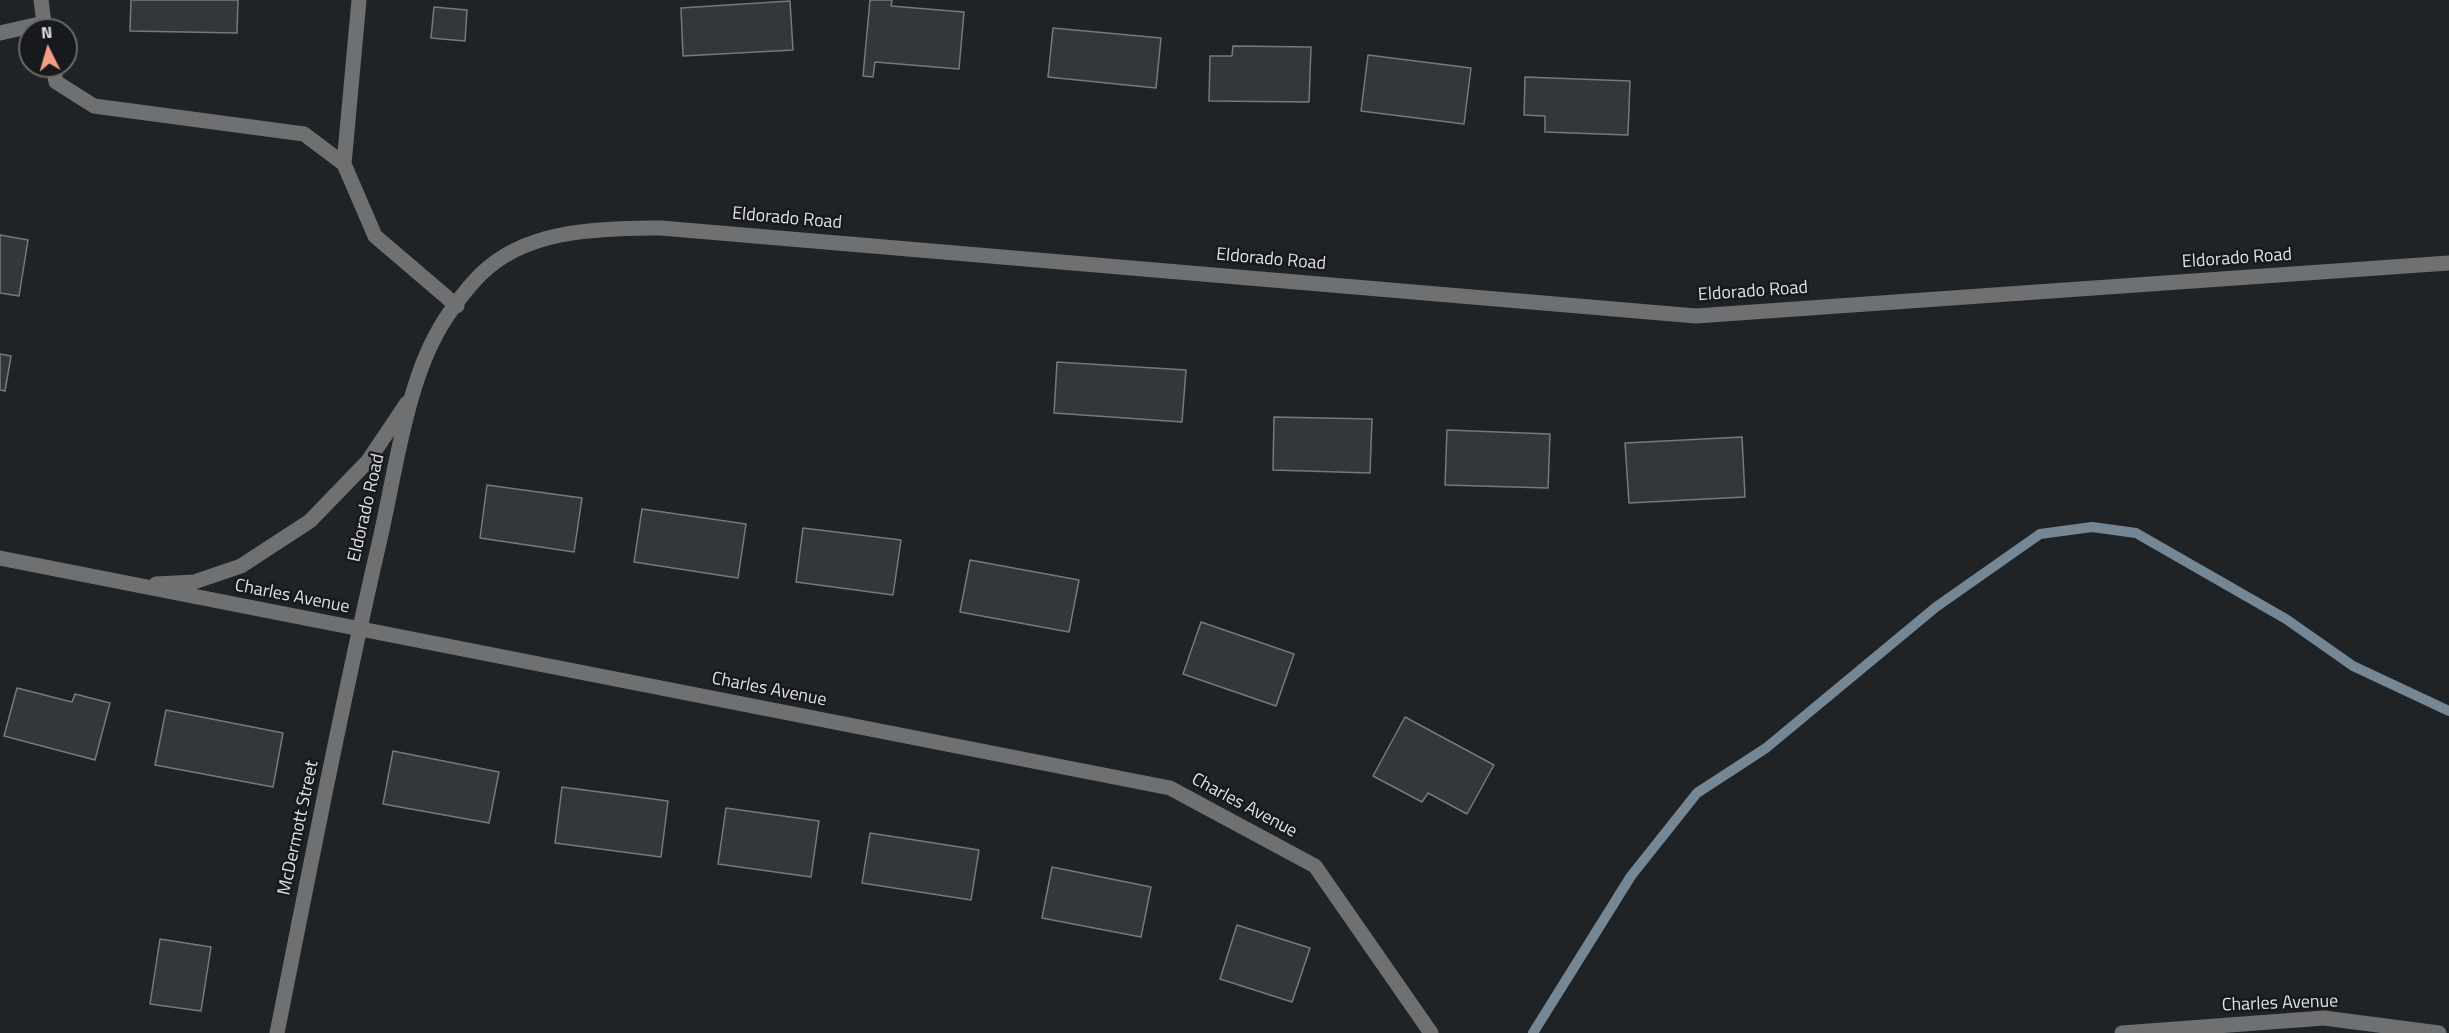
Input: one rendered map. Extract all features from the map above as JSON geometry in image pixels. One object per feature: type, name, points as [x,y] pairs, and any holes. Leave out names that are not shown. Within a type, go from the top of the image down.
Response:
[{"type":"street","points":[[41,0],[43,18]]},
{"type":"street","points":[[360,0],[344,164],[375,236],[457,306]]},
{"type":"street","points":[[0,33],[18,31]]},
{"type":"street","points":[[55,78],[56,82],[94,106],[304,134],[344,164]]},
{"type":"street","name":"Eldorado Road","points":[[359,630],[412,395],[436,334],[480,276],[510,252],[560,234],[612,228],[661,228],[1696,316],[2449,263]]},
{"type":"street","points":[[131,585],[194,582],[241,566],[310,521],[368,461],[412,395]]},
{"type":"street","name":"Charles Avenue","points":[[0,558],[1170,788],[1315,866],[1431,1033]]},
{"type":"street","name":"McDermott Street","points":[[277,1033],[359,630]]},
{"type":"street","name":"Charles Avenue","points":[[2122,1033],[2324,1018],[2439,1033]]},
{"type":"building","points":[[131,0],[238,0],[237,33],[130,31]]},
{"type":"building","points":[[870,0],[892,0],[891,6],[964,12],[959,69],[875,62],[873,77],[863,76]]},
{"type":"building","points":[[790,1],[793,50],[683,56],[681,8]]},
{"type":"building","points":[[434,7],[467,10],[465,41],[431,38]]},
{"type":"building","points":[[1053,28],[1161,38],[1156,88],[1048,77]]},
{"type":"building","points":[[1233,46],[1311,47],[1309,102],[1209,101],[1210,56],[1232,56]]},
{"type":"building","points":[[1368,55],[1471,68],[1464,124],[1361,111]]},
{"type":"building","points":[[1525,77],[1630,81],[1628,135],[1545,132],[1545,116],[1524,115]]},
{"type":"building","points":[[0,235],[28,240],[19,296],[0,293]]},
{"type":"building","points":[[0,354],[11,356],[5,391],[0,390]]},
{"type":"building","points":[[1057,362],[1186,370],[1182,422],[1054,413]]},
{"type":"building","points":[[1274,417],[1372,419],[1370,473],[1273,470]]},
{"type":"building","points":[[1447,430],[1550,434],[1548,488],[1445,485]]},
{"type":"building","points":[[1742,437],[1745,497],[1629,503],[1625,443]]},
{"type":"building","points":[[487,485],[582,498],[574,552],[480,538]]},
{"type":"building","points":[[642,509],[746,524],[738,578],[634,562]]},
{"type":"building","points":[[803,528],[901,540],[893,595],[796,582]]},
{"type":"building","points":[[970,560],[1079,580],[1069,632],[960,612]]},
{"type":"building","points":[[1201,622],[1294,654],[1276,706],[1183,674]]},
{"type":"building","points":[[17,688],[72,702],[75,694],[110,703],[95,760],[4,736]]},
{"type":"building","points":[[166,710],[283,733],[273,787],[155,765]]},
{"type":"building","points":[[1405,717],[1494,765],[1467,814],[1428,793],[1422,802],[1373,776]]},
{"type":"building","points":[[393,751],[499,772],[489,823],[383,804]]},
{"type":"building","points":[[562,787],[668,801],[661,857],[555,843]]},
{"type":"building","points":[[726,808],[819,821],[811,877],[718,864]]},
{"type":"building","points":[[870,833],[979,850],[971,900],[862,883]]},
{"type":"building","points":[[1052,867],[1151,887],[1141,937],[1042,918]]},
{"type":"building","points":[[1237,925],[1310,948],[1292,1002],[1220,979]]},
{"type":"building","points":[[160,939],[211,947],[201,1011],[150,1004]]},
{"type":"waterway","points":[[1533,1033],[1631,876],[1697,793],[1766,748],[1936,607],[2040,534],[2092,527],[2136,533],[2286,619],[2353,666],[2449,711]]}]
